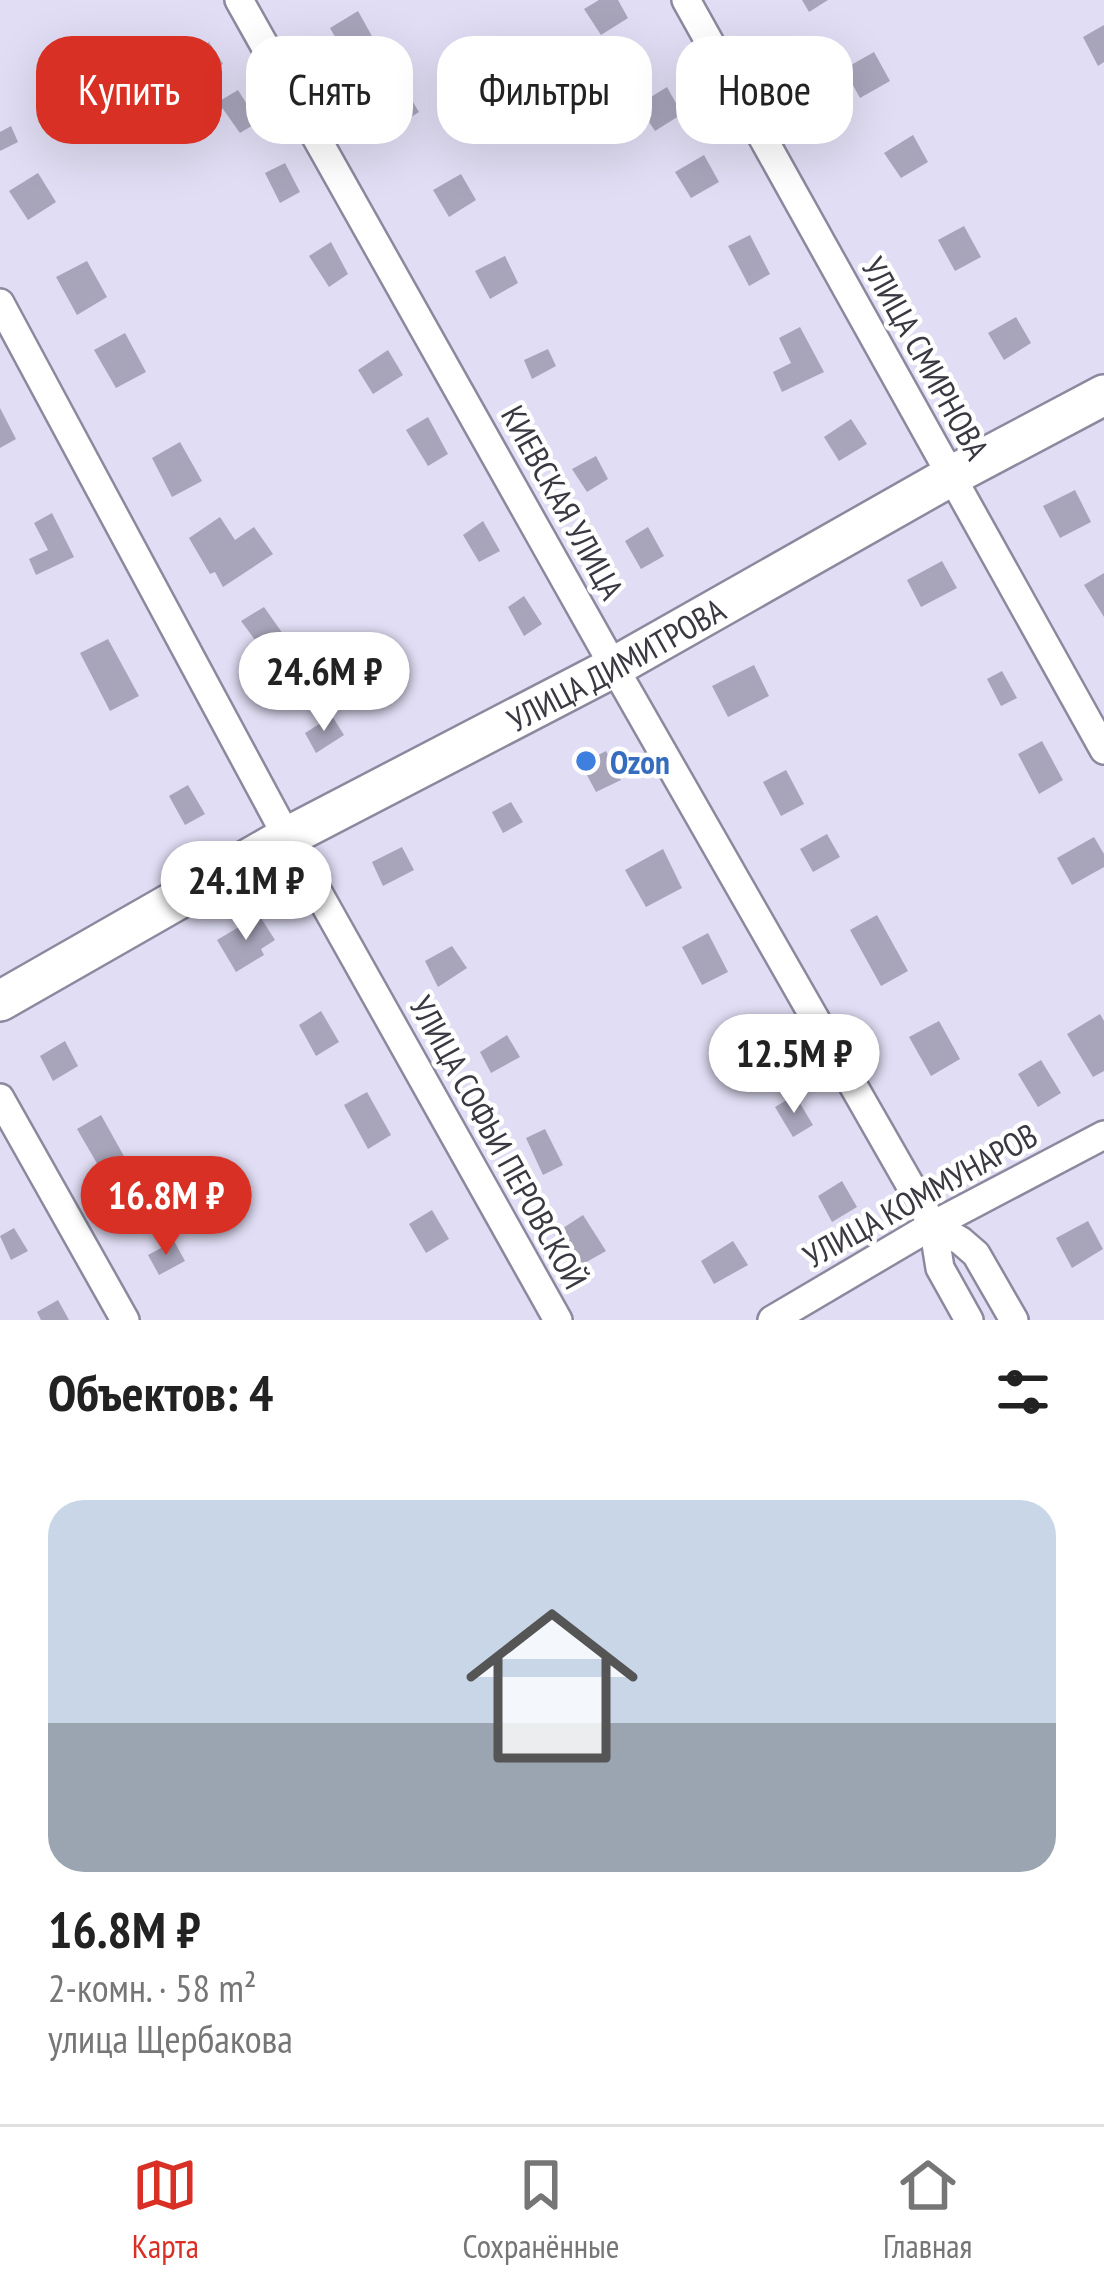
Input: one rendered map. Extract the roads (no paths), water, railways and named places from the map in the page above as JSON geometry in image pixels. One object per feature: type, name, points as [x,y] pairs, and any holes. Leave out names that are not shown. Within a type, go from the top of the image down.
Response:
[{"type":"street","name":"КИЕВСКАЯ УЛИЦА","points":[[239,0],[933,1225],[940,1268],[969,1320]]},
{"type":"street","name":"УЛИЦА СМИРНОВА","points":[[686,0],[1104,750]]},
{"type":"street","name":"УЛИЦА СОФЬИ ПЕРОВСКОЙ","points":[[0,303],[287,837],[558,1320]]},
{"type":"street","name":"УЛИЦА ДИМИТРОВА","points":[[0,1001],[287,837],[614,667],[1104,395]]},
{"type":"street","points":[[0,1098],[125,1320]]},
{"type":"street","name":"УЛИЦА КОММУНАРОВ","points":[[772,1320],[933,1225],[1104,1135]]},
{"type":"street","name":"КИЕВСКАЯ УЛИЦА","points":[[933,1225],[976,1254],[1014,1320]]},
{"type":"place","name":"Ozon","points":[[586,761]]}]
